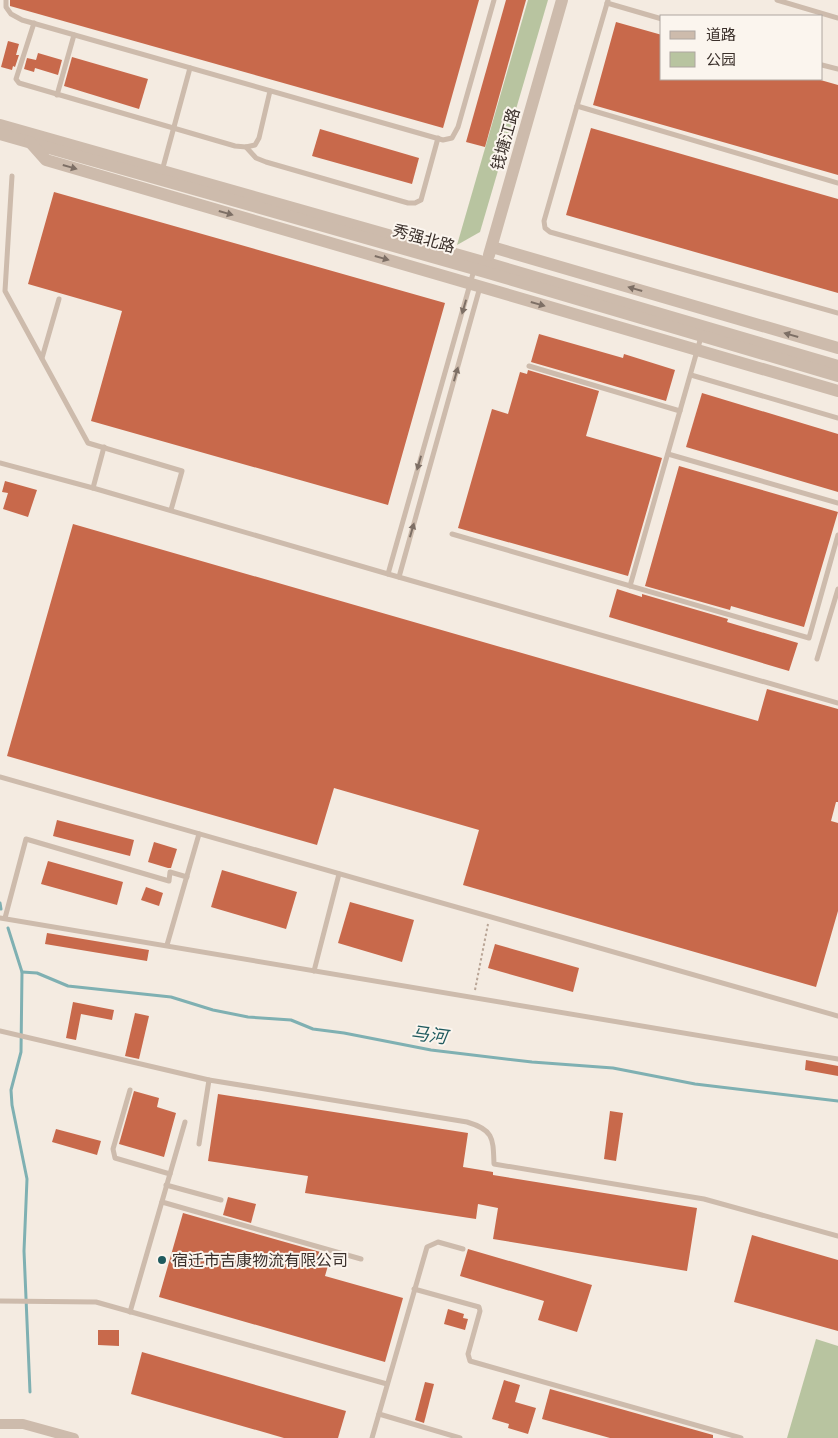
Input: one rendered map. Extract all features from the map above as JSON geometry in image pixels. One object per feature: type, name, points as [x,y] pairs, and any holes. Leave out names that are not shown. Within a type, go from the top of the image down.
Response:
[{"type":"street","name":"钱塘江路","points":[[475,285],[481,266],[492,247],[562,0]]},
{"type":"street","name":"秀强北路","points":[[0,125],[161,175],[703,331],[838,366]]},
{"type":"street","name":"秀强北路","points":[[0,134],[161,175]]},
{"type":"street","points":[[30,142],[46,160],[838,391]]},
{"type":"street","points":[[492,247],[838,348]]},
{"type":"street","name":"秀强北路","points":[[703,331],[838,376]]},
{"type":"street","points":[[0,1424],[23,1424],[74,1438]]},
{"type":"lane","points":[[6,0],[6,7],[11,14],[22,20],[443,140],[452,138],[458,127],[494,0]]},
{"type":"lane","points":[[777,0],[838,18]]},
{"type":"lane","points":[[660,18],[607,2],[544,221],[545,228],[550,232],[838,314]]},
{"type":"lane","points":[[34,23],[16,79],[19,83],[174,129],[235,146],[246,147],[255,145],[259,138],[270,91]]},
{"type":"lane","points":[[57,95],[74,35]]},
{"type":"lane","points":[[823,65],[838,69]]},
{"type":"lane","points":[[161,175],[190,68]]},
{"type":"lane","points":[[577,106],[838,183]]},
{"type":"lane","points":[[246,147],[256,158],[266,162],[408,203],[415,203],[421,200],[438,138]]},
{"type":"lane","points":[[12,176],[5,291],[88,443],[182,470],[171,510]]},
{"type":"lane","points":[[388,574],[475,285]]},
{"type":"lane","points":[[399,577],[475,285]]},
{"type":"lane","points":[[42,358],[59,299]]},
{"type":"lane","points":[[630,586],[703,331]]},
{"type":"lane","points":[[528,366],[680,411]]},
{"type":"lane","points":[[691,375],[838,418]]},
{"type":"lane","points":[[93,488],[104,447]]},
{"type":"lane","points":[[668,454],[838,504]]},
{"type":"lane","points":[[0,463],[171,510],[838,703]]},
{"type":"lane","points":[[452,534],[809,638],[838,535]]},
{"type":"lane","points":[[817,659],[838,588]]},
{"type":"lane","points":[[0,777],[838,1016]]},
{"type":"lane","points":[[167,945],[199,834]]},
{"type":"lane","points":[[186,877],[170,872],[169,881],[26,840],[3,918],[838,1059]]},
{"type":"lane","points":[[314,971],[339,874]]},
{"type":"lane","points":[[0,1031],[209,1080],[468,1122],[482,1126],[490,1134],[493,1144],[494,1164],[704,1199],[838,1236]]},
{"type":"lane","points":[[199,1144],[209,1080]]},
{"type":"lane","points":[[130,1090],[113,1149],[114,1158],[170,1174]]},
{"type":"lane","points":[[130,1312],[185,1122]]},
{"type":"lane","points":[[166,1185],[221,1200]]},
{"type":"lane","points":[[162,1202],[361,1258]]},
{"type":"lane","points":[[372,1438],[427,1247],[438,1242],[463,1249]]},
{"type":"lane","points":[[414,1289],[479,1307],[480,1311],[468,1354],[470,1361],[741,1438]]},
{"type":"lane","points":[[0,1301],[96,1302],[387,1384]]},
{"type":"lane","points":[[378,1414],[460,1438]]},
{"type":"path","points":[[474,998],[489,917]]},
{"type":"green space","points":[[528,0],[548,0],[480,232],[457,245]]},
{"type":"green space","points":[[816,1339],[838,1346],[838,1438],[787,1438]]},
{"type":"building","points":[[10,0],[479,0],[443,128],[10,6]]},
{"type":"building","points":[[506,0],[526,0],[485,147],[466,142]]},
{"type":"building","points":[[616,22],[660,34],[660,80],[820,80],[838,85],[838,175],[593,105]]},
{"type":"building","points":[[8,41],[19,44],[16,55],[19,55],[12,70],[1,67]]},
{"type":"building","points":[[38,53],[62,60],[58,75],[35,68],[34,72],[24,69],[27,58],[36,60]]},
{"type":"building","points":[[72,57],[148,79],[139,109],[64,86]]},
{"type":"building","points":[[591,128],[838,199],[838,293],[566,215]]},
{"type":"building","points":[[320,129],[419,158],[412,184],[312,156]]},
{"type":"building","points":[[54,192],[445,303],[388,505],[91,421],[122,311],[28,284]]},
{"type":"building","points":[[539,334],[623,358],[624,354],[675,370],[666,401],[531,362]]},
{"type":"building","points":[[528,370],[599,391],[586,436],[662,458],[628,576],[458,528],[492,409],[508,414],[520,372],[527,374]]},
{"type":"building","points":[[702,393],[838,434],[838,492],[686,447]]},
{"type":"building","points":[[679,466],[838,512],[804,627],[731,606],[730,610],[645,586]]},
{"type":"building","points":[[5,481],[37,490],[28,517],[3,509],[8,493],[2,492]]},
{"type":"building","points":[[73,524],[758,721],[767,689],[838,709],[838,802],[836,802],[831,821],[838,823],[838,911],[816,987],[463,885],[479,830],[334,788],[317,845],[7,756]]},
{"type":"building","points":[[617,589],[642,597],[642,594],[728,619],[727,622],[798,643],[789,671],[609,617]]},
{"type":"building","points":[[57,820],[134,840],[130,856],[53,836]]},
{"type":"building","points":[[154,842],[177,849],[171,868],[148,862]]},
{"type":"building","points":[[48,861],[123,882],[117,905],[41,884]]},
{"type":"building","points":[[222,870],[297,892],[286,929],[211,907]]},
{"type":"building","points":[[146,887],[163,893],[159,906],[141,900]]},
{"type":"building","points":[[350,902],[414,920],[402,962],[338,943]]},
{"type":"building","points":[[47,933],[149,950],[147,961],[45,944]]},
{"type":"building","points":[[495,944],[579,968],[573,992],[488,968]]},
{"type":"building","points":[[73,1002],[114,1010],[112,1020],[81,1014],[76,1040],[66,1038]]},
{"type":"building","points":[[135,1013],[149,1016],[139,1059],[125,1056]]},
{"type":"building","points":[[806,1060],[838,1066],[838,1076],[805,1070]]},
{"type":"building","points":[[134,1091],[159,1098],[157,1107],[176,1113],[164,1157],[119,1144]]},
{"type":"building","points":[[218,1094],[468,1133],[463,1167],[493,1172],[493,1175],[697,1208],[687,1271],[493,1239],[498,1208],[478,1204],[476,1219],[305,1193],[308,1176],[208,1161]]},
{"type":"building","points":[[610,1111],[623,1113],[616,1161],[604,1159]]},
{"type":"building","points":[[56,1129],[101,1141],[97,1155],[52,1142]]},
{"type":"building","points":[[228,1197],[256,1204],[251,1223],[223,1215]]},
{"type":"building","points":[[183,1213],[331,1255],[325,1276],[403,1298],[385,1362],[159,1297]]},
{"type":"building","points":[[752,1235],[838,1260],[838,1331],[734,1302]]},
{"type":"building","points":[[468,1249],[592,1285],[577,1332],[538,1320],[544,1301],[460,1276]]},
{"type":"building","points":[[448,1309],[464,1314],[463,1318],[468,1319],[465,1330],[444,1324]]},
{"type":"building","points":[[98,1330],[119,1330],[119,1346],[98,1345]]},
{"type":"building","points":[[142,1352],[346,1411],[338,1438],[284,1438],[131,1394]]},
{"type":"building","points":[[504,1380],[520,1385],[515,1402],[536,1408],[528,1434],[508,1428],[509,1424],[492,1419]]},
{"type":"building","points":[[425,1382],[434,1384],[424,1423],[415,1420]]},
{"type":"building","points":[[550,1389],[713,1435],[713,1438],[610,1438],[542,1419]]},
{"type":"waterway","points":[[0,903],[1,909]]},
{"type":"waterway","points":[[8,928],[22,972],[21,1052],[11,1090],[12,1105],[27,1179],[24,1251],[30,1392]]},
{"type":"waterway","name":"马河","points":[[22,972],[37,973],[68,986],[171,997],[213,1010],[248,1017],[291,1020],[313,1029],[431,1050],[532,1062],[613,1068],[695,1084],[838,1101]]},
{"type":"place","name":"宿迁市吉康物流有限公司","points":[[162,1260]]}]
